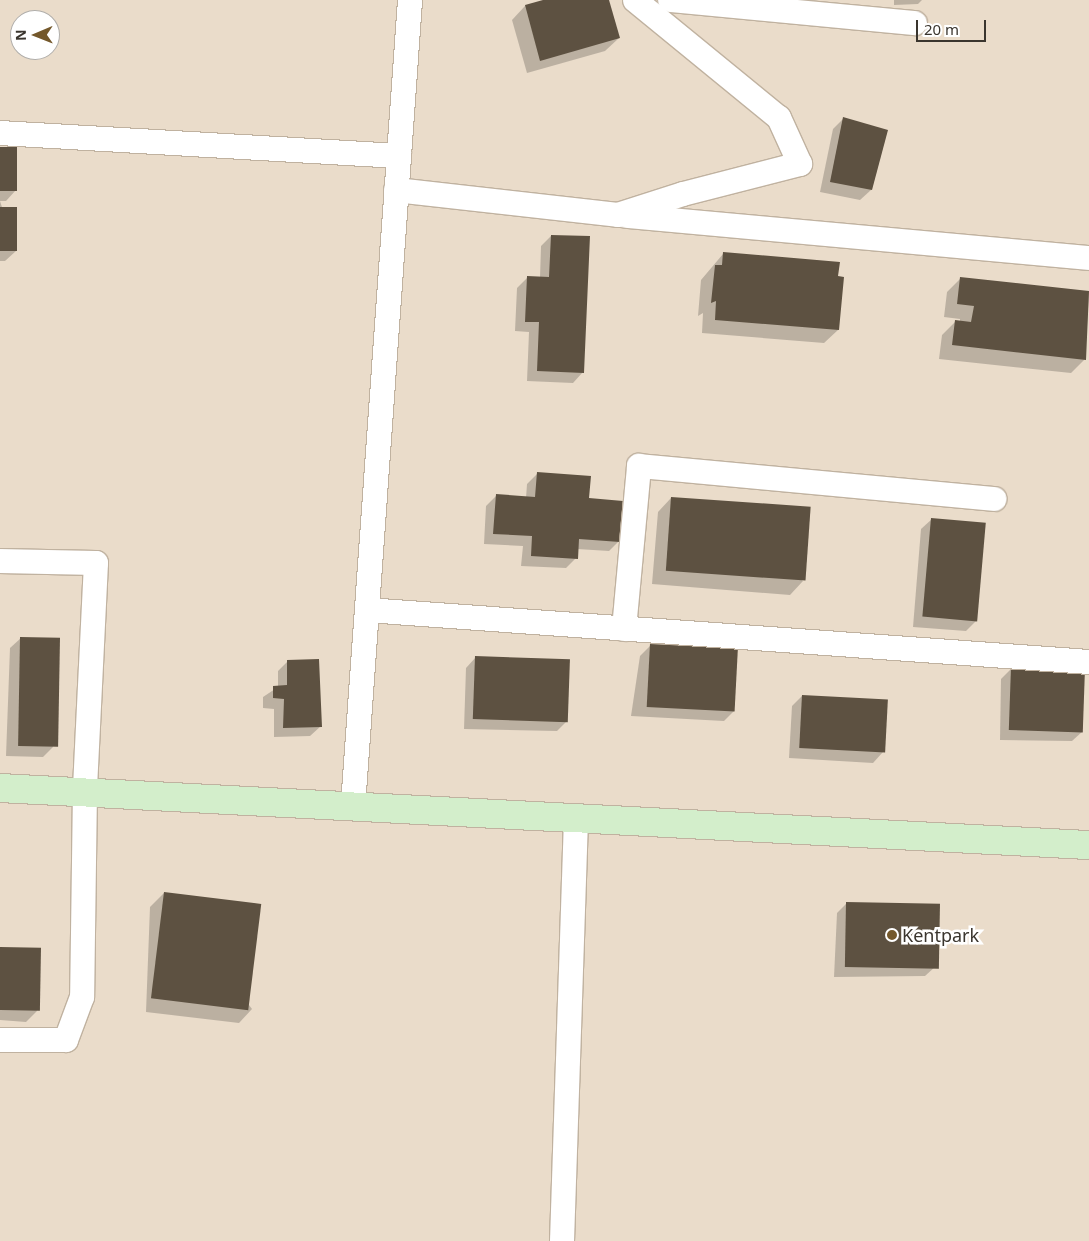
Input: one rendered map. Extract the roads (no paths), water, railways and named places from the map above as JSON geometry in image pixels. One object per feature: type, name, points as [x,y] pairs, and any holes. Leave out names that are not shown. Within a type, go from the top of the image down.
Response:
[{"type":"main road","points":[[0,788],[85,790],[1089,845]]},
{"type":"street","points":[[353,806],[410,0]]},
{"type":"street","points":[[618,215],[683,194],[800,164],[779,118],[634,0]]},
{"type":"street","points":[[670,0],[915,23]]},
{"type":"street","points":[[0,133],[399,156]]},
{"type":"street","points":[[396,190],[618,215],[1089,258]]},
{"type":"street","points":[[624,629],[639,466],[994,499]]},
{"type":"street","points":[[0,561],[96,563],[85,790],[82,997],[66,1040],[0,1040]]},
{"type":"street","points":[[367,610],[1089,662]]},
{"type":"street","points":[[562,1241],[576,817]]},
{"type":"place","name":"Kentpark","points":[[892,935]]}]
